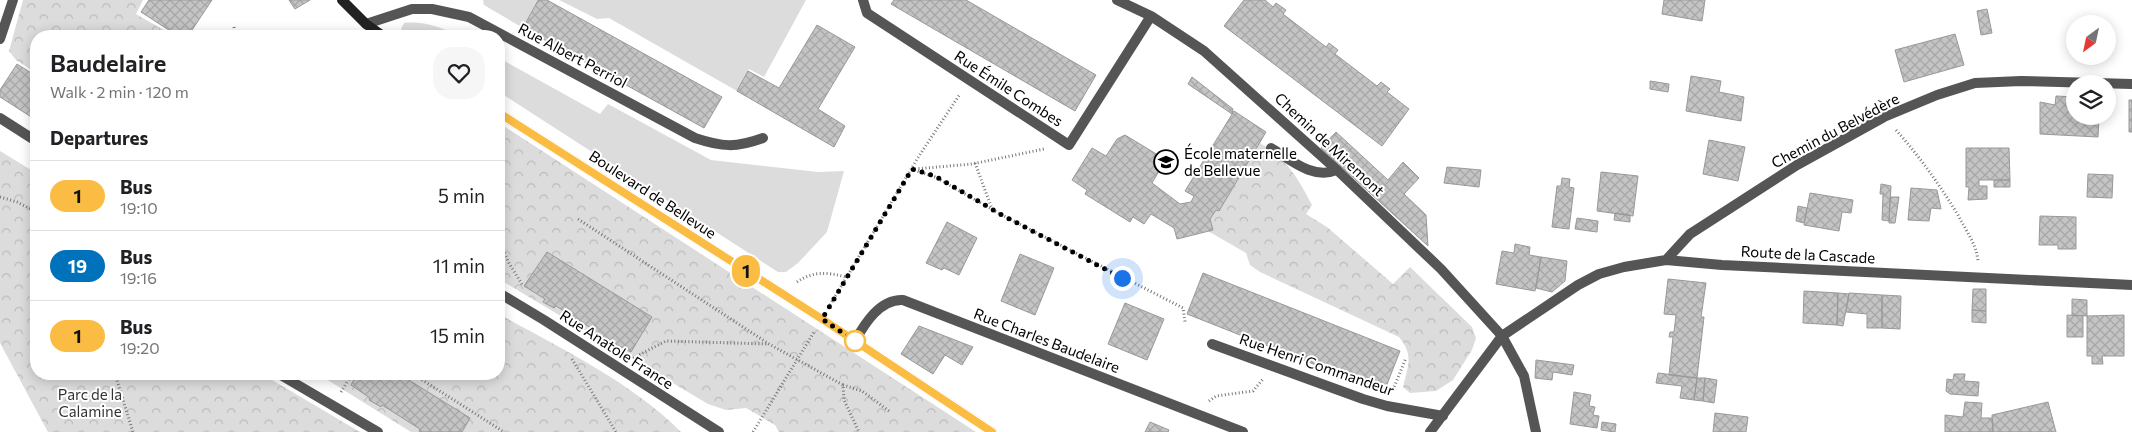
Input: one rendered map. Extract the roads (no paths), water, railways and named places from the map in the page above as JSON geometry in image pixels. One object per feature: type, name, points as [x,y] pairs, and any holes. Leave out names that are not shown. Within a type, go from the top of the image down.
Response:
[{"type":"main road","points":[[342,0],[374,30]]},
{"type":"main road","name":"Boulevard de Bellevue","points":[[505,117],[822,319],[992,432]]},
{"type":"street","points":[[0,39],[13,0]]},
{"type":"street","name":"Rue Émile Combes","points":[[863,0],[867,14],[1069,145],[1151,16]]},
{"type":"street","name":"Chemin de Miremont","points":[[1117,0],[1151,16],[1204,51],[1337,170],[1441,269],[1502,336],[1524,376],[1536,432]]},
{"type":"street","name":"Rue Albert Perriol","points":[[366,24],[412,8],[459,14],[489,30]]},
{"type":"street","name":"Rue Albert Perriol","points":[[505,38],[695,138],[712,144],[741,146],[763,138]]},
{"type":"street","name":"Chemin du Belvédère","points":[[1666,260],[1690,234],[1797,165],[1884,117],[1937,95],[1975,83],[2021,81],[2132,84]]},
{"type":"street","points":[[0,118],[30,138]]},
{"type":"street","points":[[1271,148],[1310,171],[1327,174],[1337,170]]},
{"type":"street","name":"Route de la Cascade","points":[[1502,336],[1578,285],[1599,274],[1624,266],[1666,260],[1722,265],[1979,276],[2132,285]]},
{"type":"street","name":"Rue Anatole France","points":[[505,297],[544,320],[719,432]]},
{"type":"street","name":"Rue Charles Baudelaire","points":[[855,341],[863,327],[883,305],[894,300],[903,300],[1244,432]]},
{"type":"street","points":[[1430,432],[1502,336]]},
{"type":"street","name":"Rue Henri Commandeur","points":[[1212,344],[1363,399],[1387,406],[1443,416]]},
{"type":"street","points":[[289,380],[378,432]]},
{"type":"place","name":"École maternelle de Bellevue","points":[[1166,162]]},
{"type":"park label","name":"Parc de la Calamine","points":[[90,402]]}]
